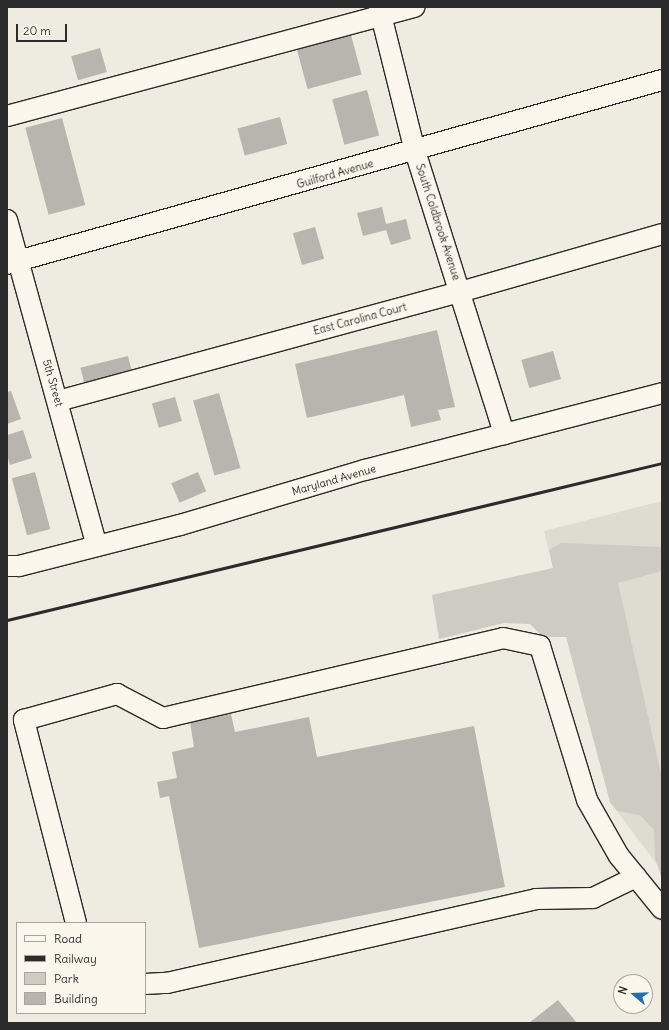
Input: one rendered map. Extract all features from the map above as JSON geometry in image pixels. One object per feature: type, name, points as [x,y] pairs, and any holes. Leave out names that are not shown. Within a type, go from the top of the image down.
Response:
[{"type":"street","points":[[7,116],[381,12],[415,7]]},
{"type":"street","name":"South Coldbrook Avenue","points":[[381,12],[415,151],[504,434]]},
{"type":"street","name":"Guilford Avenue","points":[[13,263],[415,151],[662,80]]},
{"type":"street","name":"5th Street","points":[[7,220],[13,263],[58,401],[97,546]]},
{"type":"street","name":"East Carolina Court","points":[[58,401],[460,292],[662,234]]},
{"type":"street","name":"Maryland Avenue","points":[[7,566],[18,566],[180,526],[365,470],[662,393]]},
{"type":"street","points":[[76,922],[24,720],[117,694],[163,718],[503,638],[540,646],[587,800],[619,856],[662,909]]},
{"type":"street","points":[[146,984],[168,983],[536,899],[593,898],[636,877]]},
{"type":"shaded area","points":[[662,501],[662,871],[610,802],[544,531]]},
{"type":"green space","points":[[561,543],[662,547],[662,571],[618,583],[662,778],[662,879],[655,858],[654,830],[640,815],[617,811],[610,802],[566,637],[543,637],[530,624],[504,623],[439,639],[432,595],[553,568],[549,550]]},
{"type":"building","points":[[351,35],[362,75],[308,89],[297,49]]},
{"type":"building","points":[[100,48],[107,72],[78,80],[71,56]]},
{"type":"building","points":[[367,90],[379,135],[344,145],[332,99]]},
{"type":"building","points":[[280,117],[287,144],[245,155],[237,128]]},
{"type":"building","points":[[62,118],[85,205],[49,215],[25,128]]},
{"type":"building","points":[[382,207],[386,224],[406,219],[411,239],[391,245],[386,230],[363,236],[357,213]]},
{"type":"building","points":[[315,227],[324,259],[302,265],[293,233]]},
{"type":"building","points":[[437,330],[455,407],[438,410],[441,420],[411,427],[404,395],[307,418],[295,364]]},
{"type":"building","points":[[553,351],[561,379],[529,388],[521,360]]},
{"type":"building","points":[[128,356],[134,380],[87,392],[80,368]]},
{"type":"building","points":[[11,391],[21,419],[7,424],[7,392]]},
{"type":"building","points":[[219,393],[240,468],[215,475],[193,400]]},
{"type":"building","points":[[175,397],[182,421],[159,428],[152,404]]},
{"type":"building","points":[[23,430],[32,458],[10,465],[7,455],[7,435]]},
{"type":"building","points":[[35,472],[50,529],[27,535],[12,478]]},
{"type":"building","points":[[198,472],[206,491],[180,503],[171,483]]},
{"type":"building","points":[[231,714],[235,732],[309,717],[317,757],[474,726],[505,887],[199,948],[169,796],[160,798],[157,782],[177,778],[172,752],[194,747],[190,722]]},
{"type":"building","points":[[558,1000],[577,1023],[529,1023]]},
{"type":"railway","points":[[7,620],[662,463]]}]
